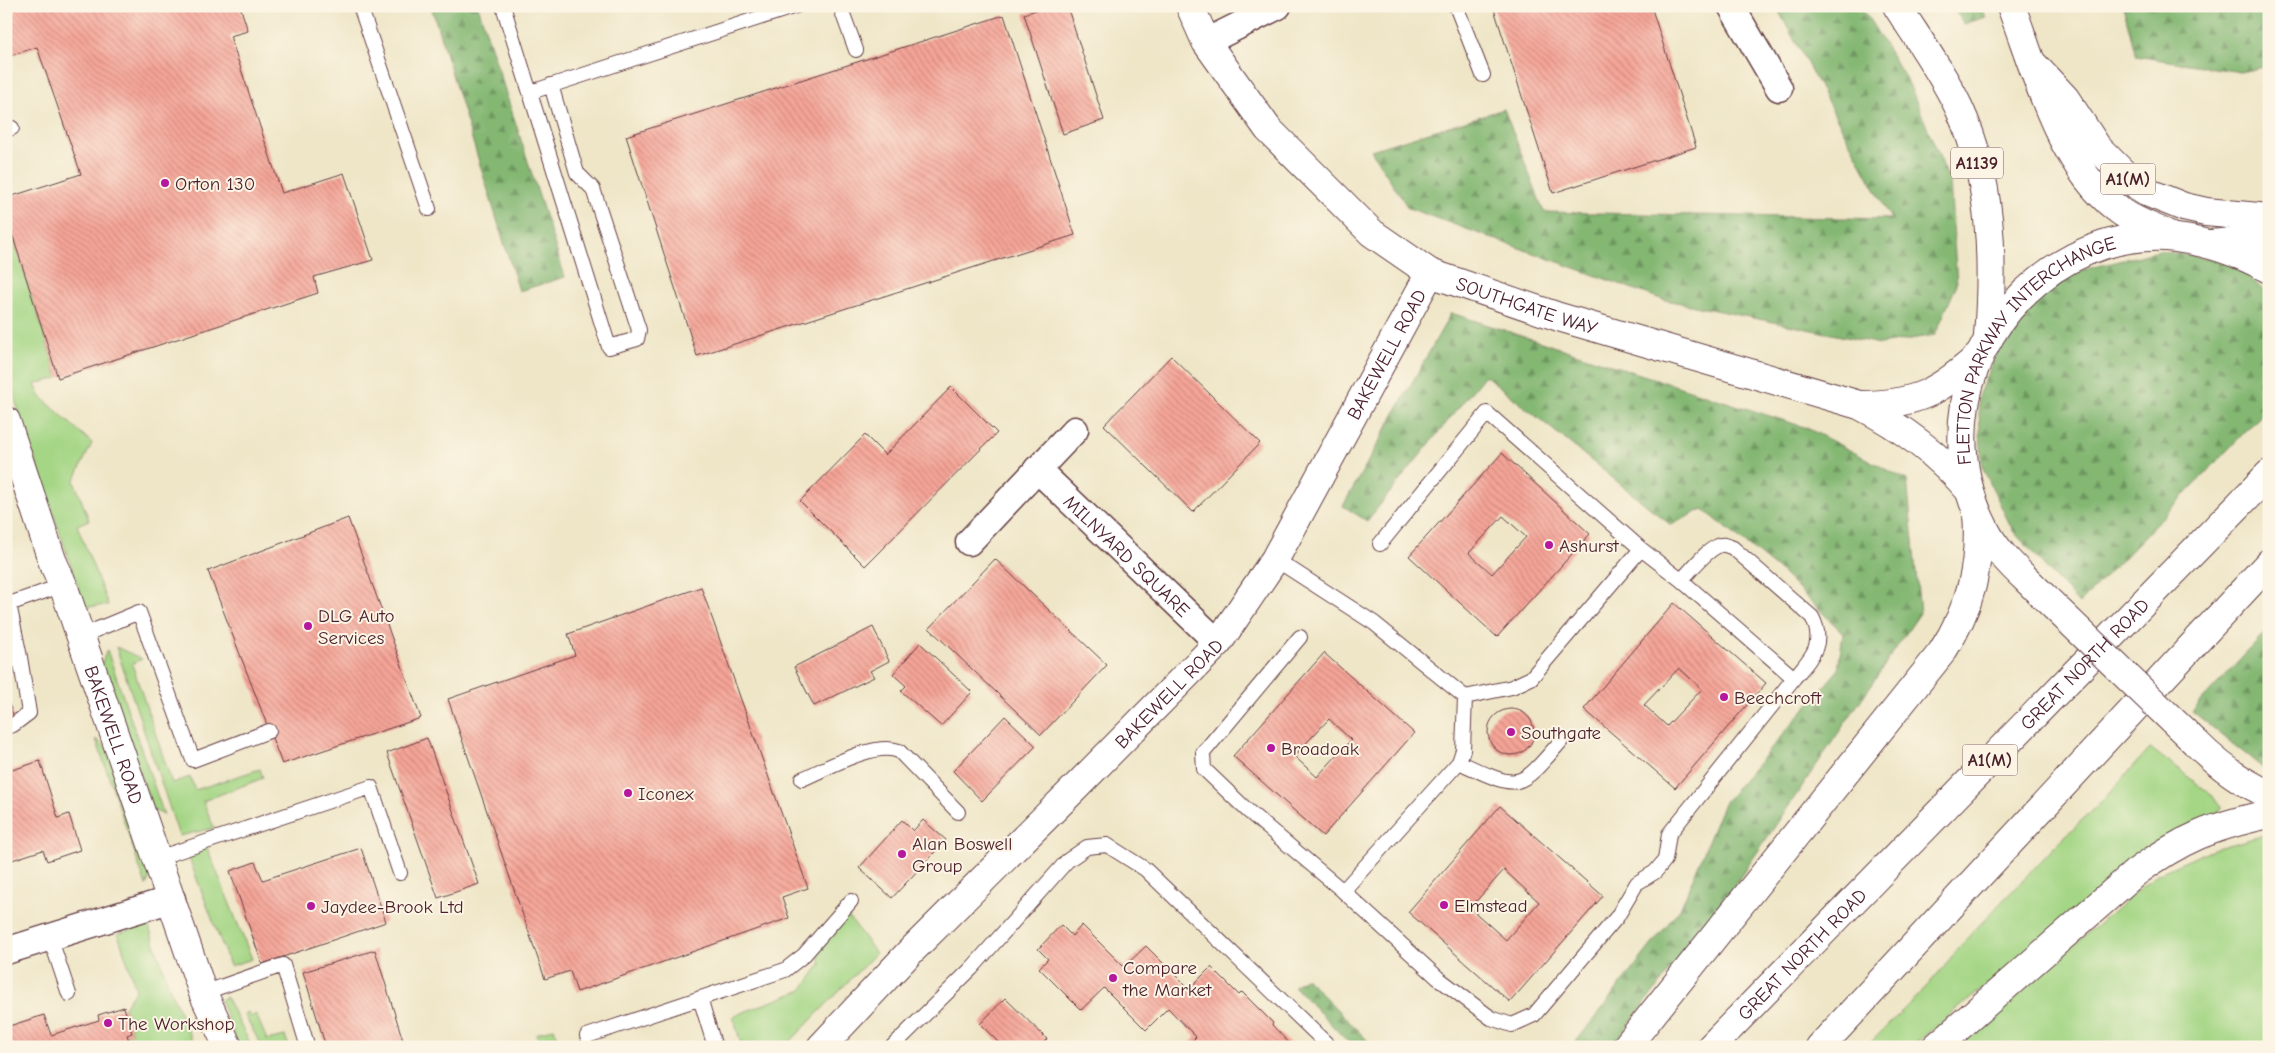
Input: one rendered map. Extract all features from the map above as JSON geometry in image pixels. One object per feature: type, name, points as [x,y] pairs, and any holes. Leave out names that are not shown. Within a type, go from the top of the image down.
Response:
[{"type":"main road","name":"SOUTHGATE WAY","points":[[1190,6],[1206,42],[1268,129],[1372,233],[1430,273],[1559,317],[1859,405],[1900,427],[1919,441],[1954,472],[1973,501]]},
{"type":"main road","name":"A1139","points":[[1897,6],[1958,108],[1969,134],[1981,174],[1991,236],[1991,295],[1984,346]]},
{"type":"main road","points":[[2011,6],[2061,137],[2084,175],[2100,194],[2127,216],[2175,238]]},
{"type":"main road","name":"A1(M)","points":[[2034,65],[2065,98],[2097,147],[2116,167],[2141,188],[2167,201],[2206,212],[2269,218]]},
{"type":"main road","points":[[2211,244],[2253,240],[2269,236]]},
{"type":"main road","name":"FLETTON PARKWAY INTERCHANGE","points":[[2269,269],[2249,258],[2211,244],[2175,238],[2151,237],[2115,242],[2071,259],[2037,280],[2015,300],[1984,346],[1967,392],[1963,417],[1963,456],[1973,501],[1998,550],[2214,760],[2234,776],[2269,794]]},
{"type":"main road","name":"BAKEWELL ROAD","points":[[821,1047],[909,953],[1218,643],[1276,558],[1430,273]]},
{"type":"main road","name":"SOUTHGATE WAY","points":[[1859,405],[1886,405],[1921,396],[1938,389],[1955,378],[1984,346]]},
{"type":"main road","name":"BAKEWELL ROAD","points":[[9,438],[81,636],[203,994],[228,1047]]},
{"type":"main road","name":"GREAT NORTH ROAD","points":[[1711,1047],[2269,474]]},
{"type":"main road","points":[[1626,1047],[1936,660],[1954,634],[1967,604],[1978,560],[1973,501]]},
{"type":"main road","points":[[1820,1047],[2269,563]]},
{"type":"main road","points":[[1936,1047],[2135,873],[2162,853],[2213,828],[2269,814]]},
{"type":"street","points":[[1206,42],[1278,6]]},
{"type":"street","points":[[1731,6],[1779,88]]},
{"type":"street","points":[[969,542],[1075,430]]},
{"type":"street","name":"MILNYARD SQUARE","points":[[1037,469],[1218,643]]},
{"type":"street","points":[[6,951],[172,899]]},
{"type":"lane","points":[[360,6],[429,209]]},
{"type":"lane","points":[[504,6],[609,347],[637,339],[638,330],[593,190],[577,172],[551,85]]},
{"type":"lane","points":[[531,92],[796,6]]},
{"type":"lane","points":[[840,6],[856,50]]},
{"type":"lane","points":[[1456,6],[1483,75]]},
{"type":"lane","points":[[1380,544],[1487,413],[1641,549],[1682,580],[1794,678]]},
{"type":"lane","points":[[1300,637],[1203,753],[1204,769],[1248,811],[1343,892],[1438,978],[1491,1018],[1512,1025],[1534,1015],[1617,917],[1637,883],[1655,872],[1665,860],[1669,834],[1815,652],[1818,627],[1812,617],[1733,548],[1724,545],[1717,546],[1682,580]]},
{"type":"lane","points":[[1466,697],[1512,687],[1531,678],[1641,549]]},
{"type":"lane","points":[[1276,558],[1374,623],[1466,697]]},
{"type":"lane","points":[[6,727],[13,725],[29,713],[13,660],[8,602],[63,585]]},
{"type":"lane","points":[[81,636],[140,612],[193,760],[269,731]]},
{"type":"lane","points":[[1343,892],[1459,762],[1463,750],[1466,697]]},
{"type":"lane","points":[[1459,762],[1497,780],[1511,783],[1532,774],[1561,741]]},
{"type":"lane","points":[[802,779],[870,750],[891,748],[899,752],[958,812]]},
{"type":"lane","points":[[158,858],[371,787],[400,873]]},
{"type":"lane","points":[[892,1047],[972,968],[1068,861],[1087,847],[1107,845],[1145,868],[1330,1047]]},
{"type":"lane","points":[[587,1036],[785,970],[804,956],[852,901]]},
{"type":"lane","points":[[50,937],[69,994]]},
{"type":"lane","points":[[203,994],[283,965],[306,1041]]},
{"type":"lane","points":[[700,998],[715,1047]]},
{"type":"green space","points":[[431,6],[478,6],[565,277],[519,291]]},
{"type":"green space","points":[[1776,6],[1861,6],[1909,84],[1950,182],[1957,284],[1935,335],[1880,344],[1661,299],[1408,208],[1371,150],[1504,109],[1544,212],[1891,219]]},
{"type":"green space","points":[[1952,6],[1981,6],[1986,17],[1964,24]]},
{"type":"green space","points":[[2123,6],[2269,6],[2269,66],[2240,72],[2136,56]]},
{"type":"green space","points":[[6,215],[58,378],[35,384],[40,396],[92,443],[74,481],[89,520],[77,525],[108,605],[85,607],[6,373]]},
{"type":"green space","points":[[2159,251],[2231,261],[2269,295],[2269,407],[2079,604],[2013,531],[1982,466],[1978,396],[2010,322],[2066,274]]},
{"type":"green space","points":[[1451,313],[1807,428],[1907,480],[1920,613],[1737,882],[1612,1047],[1572,1047],[1681,907],[1724,803],[1838,670],[1843,633],[1782,573],[1703,509],[1671,525],[1485,375],[1367,521],[1343,506]]},
{"type":"green space","points":[[2269,629],[2269,773],[2192,711]]},
{"type":"green space","points":[[116,647],[142,659],[132,664],[172,783],[190,777],[195,790],[260,769],[263,778],[203,801],[214,828],[179,836]]},
{"type":"green space","points":[[107,650],[164,815],[153,810],[101,665]]},
{"type":"green space","points":[[96,739],[106,747],[150,877],[146,886]]},
{"type":"green space","points":[[2150,748],[2207,791],[2222,807],[2218,816],[1987,985],[1911,1047],[1866,1047],[1928,985],[1970,935],[2062,839],[2105,798]]},
{"type":"green space","points":[[2269,834],[2269,1047],[1954,1047],[2157,874],[2213,849]]},
{"type":"green space","points":[[206,845],[252,959],[230,966],[187,853]]},
{"type":"green space","points":[[847,915],[876,953],[785,1047],[742,1047],[733,1016],[802,990],[821,964],[817,949]]},
{"type":"green space","points":[[148,924],[171,992],[195,1047],[131,1047],[127,1035],[132,1033],[124,1007],[136,989],[118,934]]},
{"type":"green space","points":[[1306,978],[1374,1047],[1353,1047],[1294,986]]},
{"type":"green space","points":[[226,997],[252,1047],[239,1047],[220,1000]]},
{"type":"green space","points":[[248,1012],[251,1017],[256,1014],[267,1040],[285,1036],[289,1047],[262,1047],[244,1014]]},
{"type":"green space","points":[[554,1028],[562,1047],[541,1047],[536,1034]]},
{"type":"building","name":"Orton 130","points":[[6,6],[240,6],[248,31],[230,36],[282,193],[344,173],[373,260],[314,277],[318,293],[58,378],[6,215],[6,198],[81,174],[37,47],[6,57]]},
{"type":"building","points":[[1048,6],[1067,6],[1104,120],[1063,134],[1024,14]]},
{"type":"building","points":[[1493,6],[1651,6],[1696,147],[1553,193]]},
{"type":"building","points":[[1004,15],[1075,235],[697,356],[626,136]]},
{"type":"building","points":[[1171,356],[1260,443],[1193,512],[1104,425]]},
{"type":"building","points":[[951,387],[997,433],[865,566],[800,501],[865,435],[885,455]]},
{"type":"building","name":"Ashurst","points":[[1502,453],[1590,534],[1497,637],[1409,556]],"holes":[[[1503,516],[1526,537],[1492,574],[1469,553]]]},
{"type":"building","name":"DLG Auto Services","points":[[348,518],[421,718],[282,764],[208,571]]},
{"type":"building","points":[[995,559],[1107,665],[1041,735],[929,628]]},
{"type":"building","name":"Iconex","points":[[701,587],[808,888],[782,897],[789,918],[577,992],[570,971],[545,979],[448,699],[575,655],[568,634]]},
{"type":"building","name":"Beechcroft","points":[[1674,603],[1766,683],[1675,788],[1584,709]],"holes":[[[1679,668],[1702,689],[1667,726],[1644,705]]]},
{"type":"building","points":[[873,627],[889,661],[870,671],[874,677],[814,706],[794,667]]},
{"type":"building","points":[[920,643],[972,692],[941,726],[901,691],[906,686],[893,674]]},
{"type":"building","name":"Broadoak","points":[[1324,653],[1414,733],[1323,836],[1233,756]],"holes":[[[1329,719],[1351,740],[1317,777],[1294,756]]]},
{"type":"building","points":[[6,696],[15,720],[6,723]]},
{"type":"building","name":"Southgate","points":[[1511,709],[1524,713],[1530,719],[1534,732],[1530,745],[1524,751],[1511,755],[1498,751],[1492,745],[1488,732],[1492,719],[1498,713]]},
{"type":"building","points":[[1005,716],[1036,746],[982,801],[953,771]]},
{"type":"building","points":[[427,738],[479,884],[438,898],[387,753]]},
{"type":"building","points":[[40,761],[58,818],[69,814],[80,850],[47,861],[43,850],[6,862],[6,772]]},
{"type":"building","name":"Elmstead","points":[[1500,806],[1603,896],[1510,1002],[1408,912]],"holes":[[[1504,870],[1539,902],[1506,940],[1470,908]]]},
{"type":"building","name":"Alan Boswell Group","points":[[902,820],[913,831],[923,820],[946,840],[892,898],[859,868]]},
{"type":"building","name":"Jaydee-Brook Ltd","points":[[361,848],[386,922],[262,964],[230,871],[255,862],[263,880]]},
{"type":"building","name":"Compare the Market","points":[[1061,925],[1072,936],[1082,925],[1124,967],[1146,946],[1189,989],[1211,967],[1239,995],[1242,992],[1273,1023],[1272,1025],[1293,1047],[1190,1047],[1188,1045],[1196,1037],[1168,1008],[1146,1030],[1104,988],[1081,1010],[1039,968],[1048,959],[1038,949]]},
{"type":"building","points":[[375,950],[405,1047],[326,1047],[303,972]]},
{"type":"building","points":[[1005,998],[1047,1039],[1039,1047],[1003,1047],[980,1024]]},
{"type":"building","name":"The Workshop","points":[[124,1007],[132,1033],[127,1035],[131,1047],[6,1047],[6,1027],[44,1015],[51,1035],[99,1020],[98,1015]]},
{"type":"place","name":"Orton 130","points":[[165,183]]},
{"type":"place","name":"Ashurst","points":[[1549,545]]},
{"type":"place","name":"DLG Auto Services","points":[[308,626]]},
{"type":"place","name":"Beechcroft","points":[[1724,697]]},
{"type":"place","name":"Southgate","points":[[1511,732]]},
{"type":"place","name":"Broadoak","points":[[1271,748]]},
{"type":"place","name":"Iconex","points":[[628,793]]},
{"type":"place","name":"Alan Boswell Group","points":[[902,854]]},
{"type":"place","name":"Elmstead","points":[[1444,905]]},
{"type":"place","name":"Jaydee-Brook Ltd","points":[[311,906]]},
{"type":"place","name":"Compare the Market","points":[[1113,978]]},
{"type":"place","name":"The Workshop","points":[[108,1023]]}]
